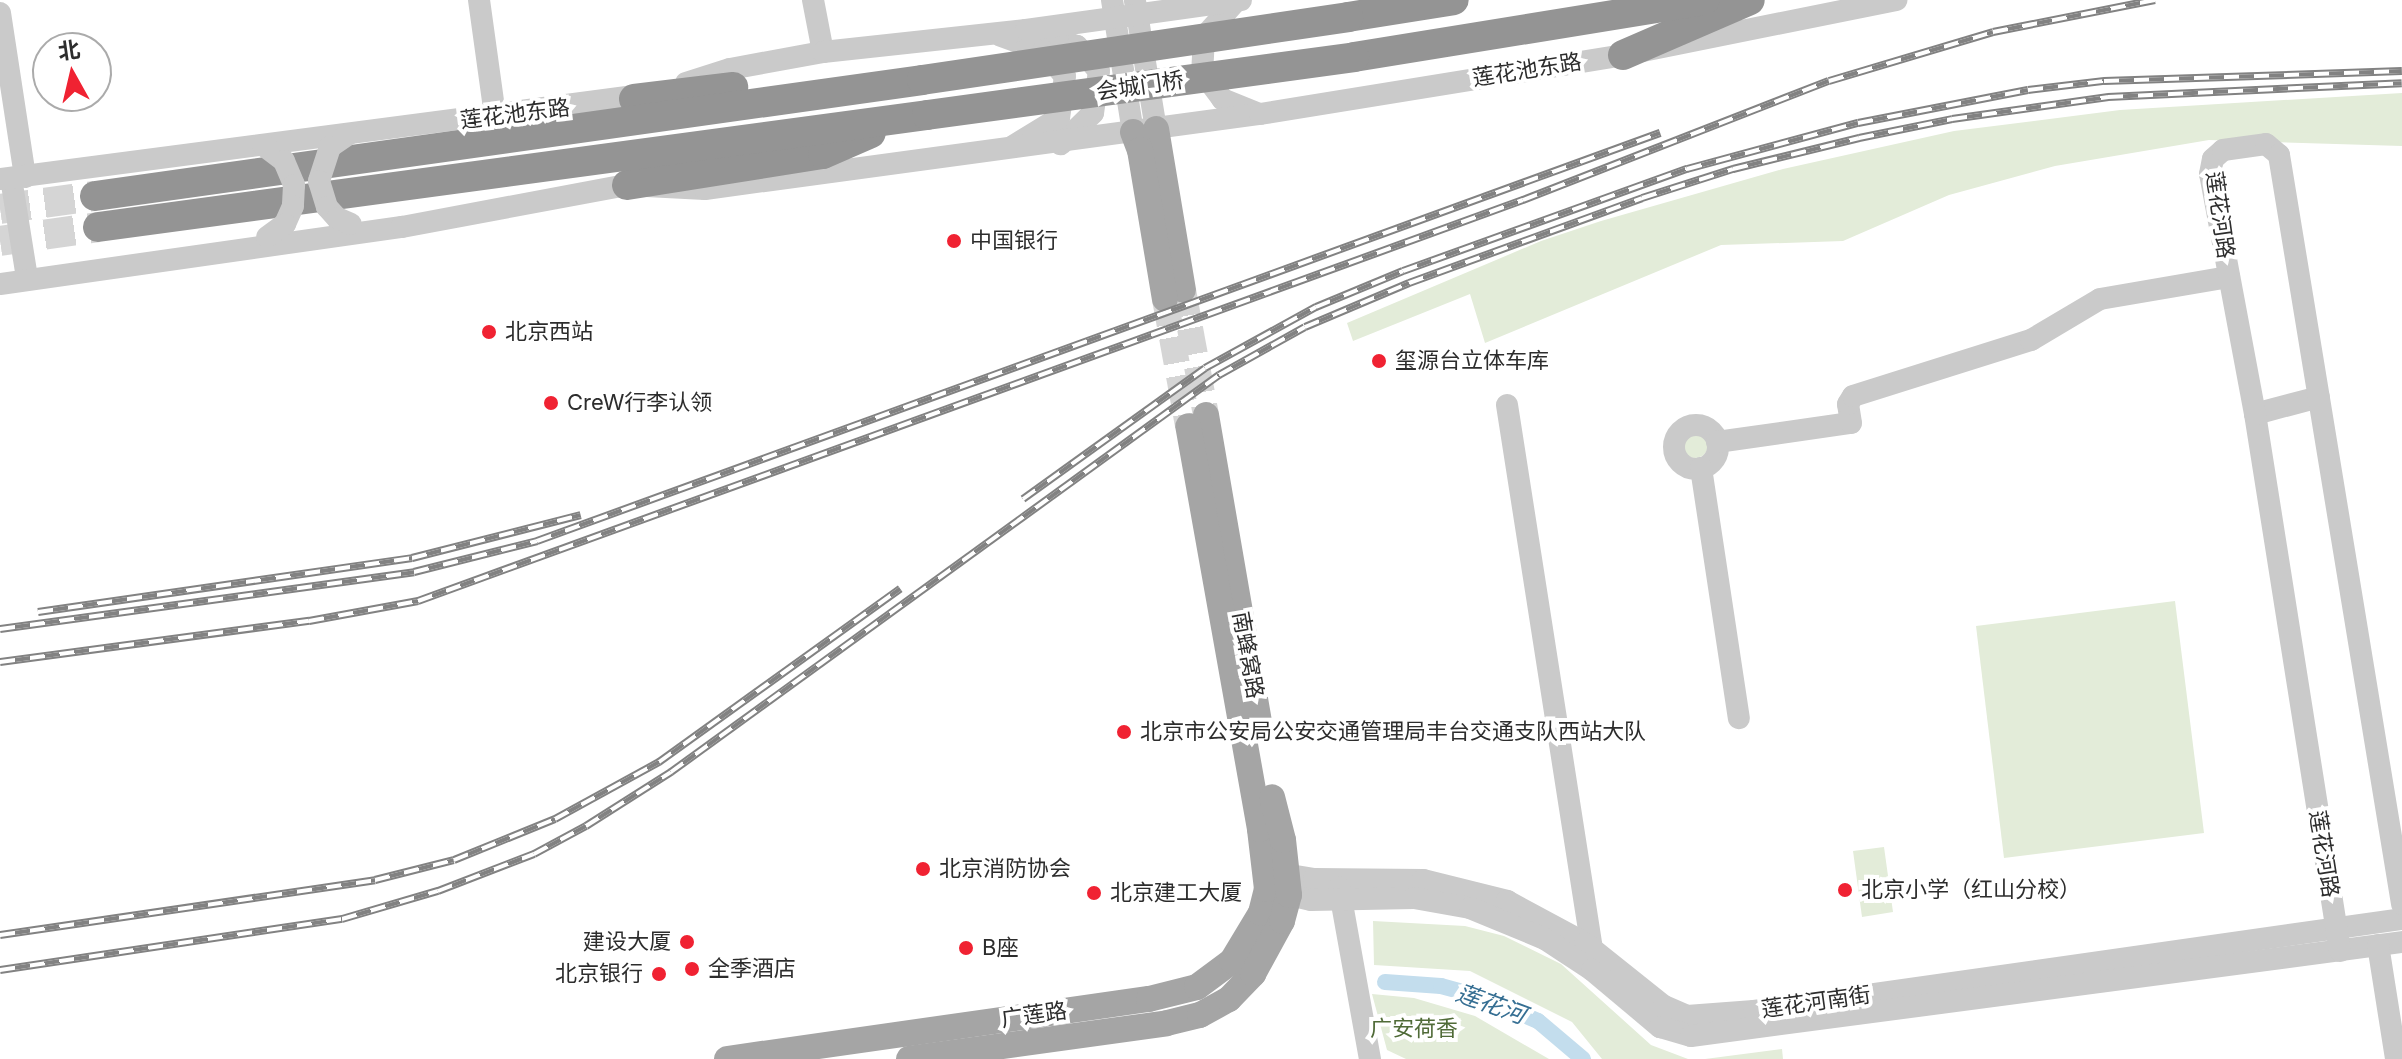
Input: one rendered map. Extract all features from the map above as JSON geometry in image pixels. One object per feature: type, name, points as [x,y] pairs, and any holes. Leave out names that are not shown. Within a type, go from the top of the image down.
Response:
[{"type":"highway","name":"会城门桥","points":[[908,82],[1454,0]]},
{"type":"highway","name":"莲花池东路","points":[[1354,57],[1704,0]]},
{"type":"highway","points":[[1623,55],[1750,0]]},
{"type":"highway","name":"会城门桥","points":[[914,117],[1354,57]]},
{"type":"highway","points":[[634,99],[822,76],[908,82]]},
{"type":"highway","name":"莲花池东路","points":[[95,196],[908,82]]},
{"type":"highway","points":[[627,185],[823,154],[914,117]]},
{"type":"highway","points":[[98,227],[914,117]]},
{"type":"main road","points":[[1144,131],[1140,150],[1174,294]]},
{"type":"main road","name":"南蜂窝路","points":[[1197,420],[1277,882]]},
{"type":"main road","name":"广莲路","points":[[909,1059],[1034,1051],[1200,1015],[1229,999],[1253,974],[1282,921],[1277,882]]},
{"type":"main road","name":"广莲路","points":[[727,1059],[1149,999],[1197,987],[1232,961],[1246,942],[1277,882]]},
{"type":"street","points":[[479,0],[495,116]]},
{"type":"street","points":[[813,0],[823,52]]},
{"type":"street","points":[[1144,131],[1125,8],[1239,0]]},
{"type":"street","points":[[1239,0],[1204,37],[1202,72],[1222,99],[1260,114]]},
{"type":"street","name":"莲花池东路","points":[[1061,144],[1623,55],[1897,0]]},
{"type":"street","name":"莲花池东路","points":[[12,178],[634,99],[730,69],[823,52],[1026,30],[1125,8]]},
{"type":"street","points":[[0,13],[12,178],[26,272]]},
{"type":"street","points":[[0,284],[402,227],[627,185],[705,189],[1061,144],[1093,113],[1099,71],[1077,46],[1026,30]]},
{"type":"street","points":[[995,34],[1043,51],[1065,76],[1059,118],[1005,151]]},
{"type":"street","points":[[349,134],[330,147],[319,181],[327,207],[337,218],[351,224]]},
{"type":"street","name":"莲花河路","points":[[2340,951],[2255,414],[2211,166],[2223,150],[2266,144],[2279,155],[2402,904]]},
{"type":"street","points":[[263,145],[284,161],[294,185],[293,206],[285,224],[267,237]]},
{"type":"street","points":[[572,205],[639,196],[706,202],[750,195],[766,181]]},
{"type":"street","points":[[0,276],[531,195],[547,200]]},
{"type":"street","points":[[1717,442],[1851,423],[1848,404],[1853,396],[2031,340],[2100,299],[2229,277]]},
{"type":"street","points":[[2255,414],[2319,397]]},
{"type":"street","points":[[1507,405],[1592,949]]},
{"type":"street","points":[[1689,426],[1703,426],[1717,442],[1716,455],[1701,468],[1686,466],[1676,456],[1677,435],[1689,426]]},
{"type":"street","points":[[1701,468],[1739,718]]},
{"type":"street","name":"莲花河南街","points":[[1277,882],[1311,900],[1340,890],[1423,880],[1481,892],[1530,911],[1592,949],[1664,1006],[1687,1016],[1708,1017],[2402,919]]},
{"type":"street","points":[[1340,890],[1370,1059]]},
{"type":"street","name":"莲花河南街","points":[[1340,890],[1441,901],[1498,918],[1565,951],[1660,1027],[1691,1036],[2402,942]]},
{"type":"street","points":[[2378,945],[2396,1059]]},
{"type":"green space","points":[[2402,93],[2402,146],[2209,140],[2055,166],[1949,195],[1843,241],[1721,245],[1485,343],[1470,294],[1353,341],[1347,323],[1541,241],[1601,221],[1783,169],[1954,131],[2120,110]]},
{"type":"green space","points":[[1695,432],[1704,436],[1708,445],[1704,454],[1695,458],[1686,454],[1682,445],[1686,436]]},
{"type":"green space","points":[[2175,601],[2204,833],[2004,858],[1976,626]]},
{"type":"green space","points":[[1884,847],[1893,912],[1862,917],[1853,851]]},
{"type":"green space","points":[[1373,921],[1465,926],[1504,936],[1561,964],[1651,1045],[1688,1059],[1602,1059],[1572,1022],[1470,971],[1374,965]]},
{"type":"green space","name":"广安荷香","points":[[1372,994],[1414,998],[1475,1016],[1549,1059],[1406,1059],[1387,1050]]},
{"type":"green space","points":[[1782,1049],[1783,1059],[1705,1059]]},
{"type":"waterway","name":"莲花河","points":[[1385,982],[1441,986],[1485,998],[1538,1021],[1583,1059]]},
{"type":"tunnel","points":[[0,209],[95,196]]},
{"type":"tunnel","points":[[0,241],[98,227]]},
{"type":"tunnel","points":[[1183,290],[1206,415]]},
{"type":"tunnel","points":[[1165,299],[1188,426]]},
{"type":"railway","points":[[0,662],[309,621],[418,601],[1523,200],[1829,81],[1993,32],[2155,0]]},
{"type":"railway","points":[[1023,499],[1205,368],[1316,307],[1403,271],[1687,169],[1858,123],[2028,90],[2104,81],[2402,71]]},
{"type":"railway","points":[[0,970],[342,919],[438,891],[534,854],[586,826],[671,772],[1219,375],[1305,327],[1409,283],[1642,198],[1733,169],[1952,119],[2108,97],[2402,83]]},
{"type":"railway","points":[[0,629],[414,572],[537,541],[1660,133]]},
{"type":"railway","points":[[38,612],[412,558],[581,515]]},
{"type":"railway","points":[[0,935],[375,880],[454,860],[555,819],[659,762],[900,589]]},
{"type":"place","name":"中国银行","points":[[954,241]]},
{"type":"place","name":"北京西站","points":[[489,332]]},
{"type":"place","name":"玺源台立体车库","points":[[1379,361]]},
{"type":"place","name":"CreW行李认领","points":[[551,403]]},
{"type":"place","name":"北京市公安局公安交通管理局丰台交通支队西站大队","points":[[1124,732]]},
{"type":"place","name":"北京消防协会","points":[[923,869]]},
{"type":"place","name":"北京小学（红山分校）","points":[[1845,890]]},
{"type":"place","name":"北京建工大厦","points":[[1094,893]]},
{"type":"place","name":"建设大厦","points":[[687,942]]},
{"type":"place","name":"B座","points":[[966,948]]},
{"type":"place","name":"全季酒店","points":[[692,969]]},
{"type":"place","name":"北京银行","points":[[659,974]]}]
